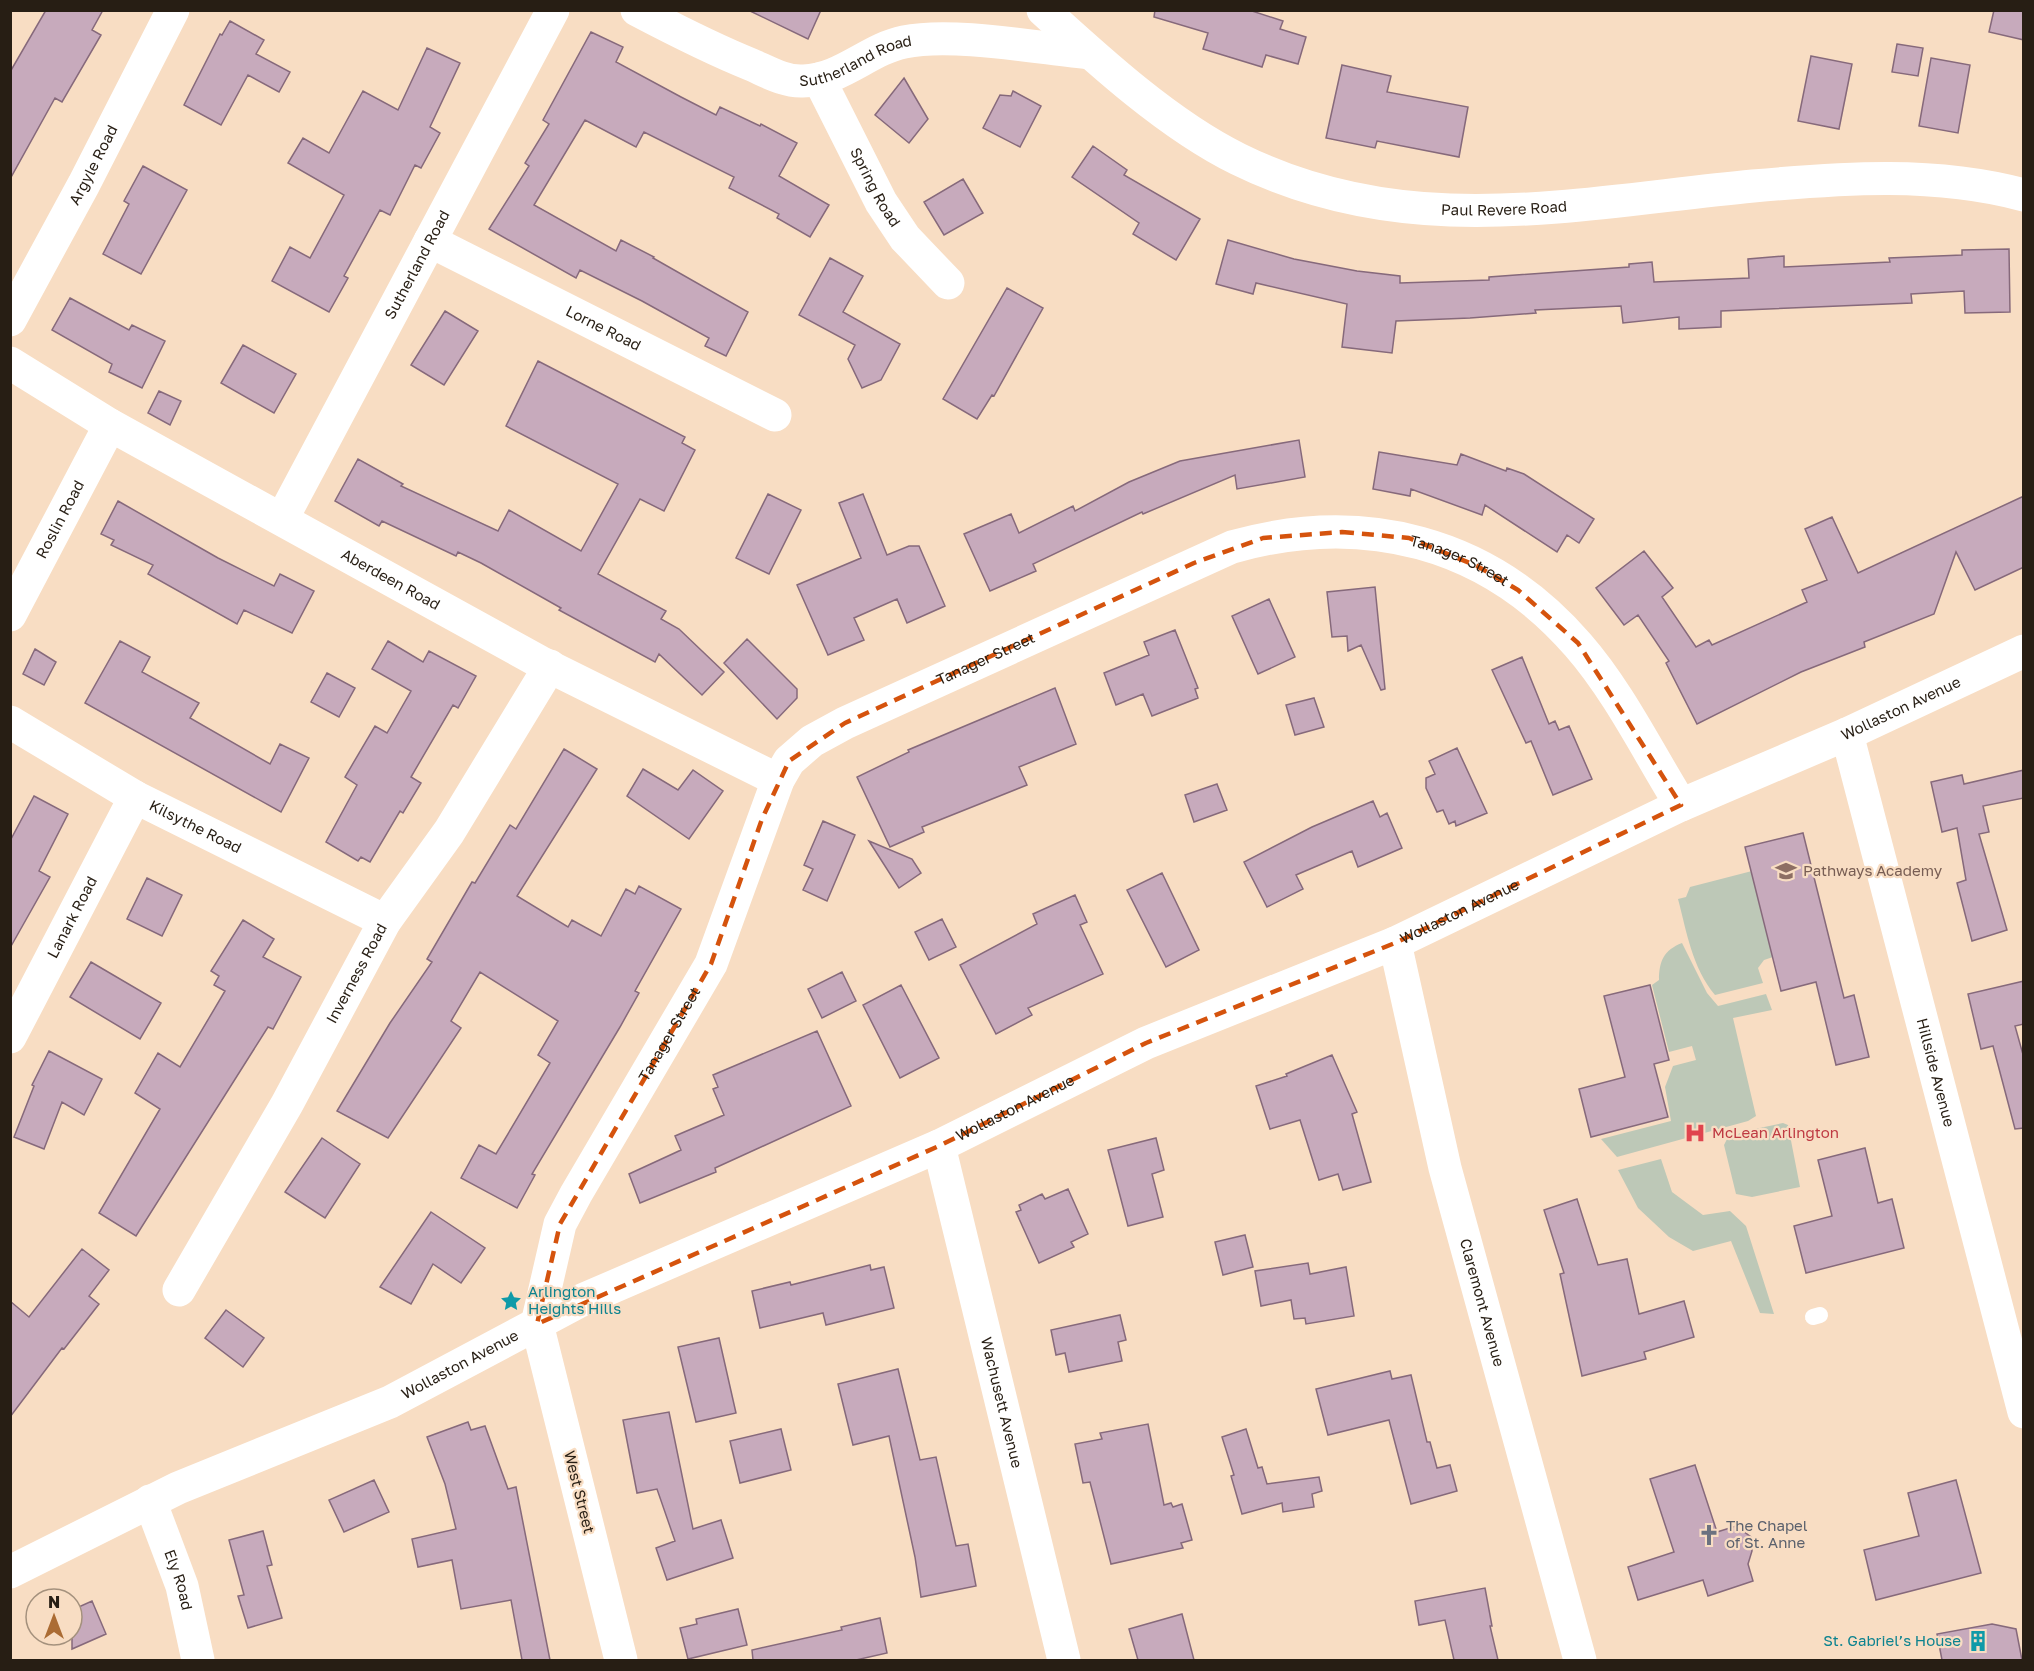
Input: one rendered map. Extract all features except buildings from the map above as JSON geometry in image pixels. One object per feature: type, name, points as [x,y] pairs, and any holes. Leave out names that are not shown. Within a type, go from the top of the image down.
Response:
[{"type":"street","name":"Argyle Road","points":[[10,320],[84,184],[173,10]]},
{"type":"street","name":"Sutherland Road","points":[[282,519],[553,10]]},
{"type":"street","name":"Sutherland Road","points":[[637,10],[705,45],[786,79],[819,79],[886,47],[921,40],[975,42],[1090,53]]},
{"type":"street","name":"Paul Revere Road","points":[[1043,10],[1090,53],[1192,132],[1239,159],[1348,199],[1404,209],[1468,212],[1527,210],[1849,178],[1915,179],[1981,186],[2024,195]]},
{"type":"street","name":"Spring Road","points":[[819,79],[881,202],[904,237],[948,283]]},
{"type":"street","name":"Lorne Road","points":[[430,241],[775,415]]},
{"type":"street","name":"Aberdeen Road","points":[[10,363],[110,425],[550,666],[778,780]]},
{"type":"street","name":"Roslin Road","points":[[10,615],[110,425]]},
{"type":"street","name":"Tanager Street","points":[[537,1324],[560,1224],[711,964],[778,780],[789,761],[812,741],[845,723],[1194,563],[1263,538],[1342,532],[1379,533],[1418,541],[1477,566],[1518,590],[1578,644],[1681,805]]},
{"type":"street","name":"Wollaston Avenue","points":[[10,1572],[150,1501],[390,1402],[580,1301],[772,1216],[939,1146],[1146,1043],[1395,943],[1681,805],[1847,734],[2024,651]]},
{"type":"street","name":"Inverness Road","points":[[178,1290],[286,1104],[386,921],[449,832],[550,666]]},
{"type":"street","name":"Kilsythe Road","points":[[10,722],[135,797],[386,921]]},
{"type":"street","name":"Hillside Avenue","points":[[1847,734],[2024,1412]]},
{"type":"street","name":"Lanark Road","points":[[10,1037],[135,797]]},
{"type":"street","name":"Claremont Avenue","points":[[1395,943],[1445,1168],[1580,1660]]},
{"type":"street","name":"Wachusett Avenue","points":[[939,1146],[1064,1660]]},
{"type":"street","name":"West Street","points":[[537,1324],[621,1660]]},
{"type":"street","name":"Ely Road","points":[[150,1501],[182,1586],[198,1660]]},
{"type":"highlighted area","points":[[1342,532],[1409,538],[1477,566],[1518,590],[1578,643],[1681,805],[1395,943],[1146,1043],[939,1146],[537,1324],[560,1224],[711,964],[762,819],[789,761],[845,723],[1194,563],[1263,538]]},
{"type":"green space","points":[[1752,871],[1773,957],[1764,960],[1758,968],[1763,983],[1715,995],[1696,961],[1678,899],[1686,897],[1690,887]]},
{"type":"green space","points":[[1682,943],[1707,993],[1718,1006],[1766,994],[1772,1010],[1733,1018],[1756,1116],[1748,1121],[1617,1157],[1601,1139],[1671,1121],[1665,1087],[1673,1066],[1696,1060],[1692,1046],[1669,1052],[1652,985],[1659,980],[1664,957],[1671,949]]},
{"type":"green space","points":[[1783,1123],[1788,1125],[1800,1187],[1752,1197],[1736,1194],[1724,1145],[1727,1139],[1745,1131]]},
{"type":"green space","points":[[1661,1159],[1672,1192],[1703,1215],[1730,1211],[1746,1226],[1774,1314],[1760,1313],[1731,1241],[1693,1251],[1669,1237],[1638,1208],[1618,1170]]},
{"type":"place","name":"Pathways Academy","points":[[1786,871]]},
{"type":"place","name":"McLean Arlington","points":[[1695,1133]]},
{"type":"place","name":"Arlington Heights Hills","points":[[511,1301]]},
{"type":"place","name":"The Chapel of St. Anne","points":[[1709,1535]]},
{"type":"place","name":"St. Gabriel’s House","points":[[1978,1641]]}]
